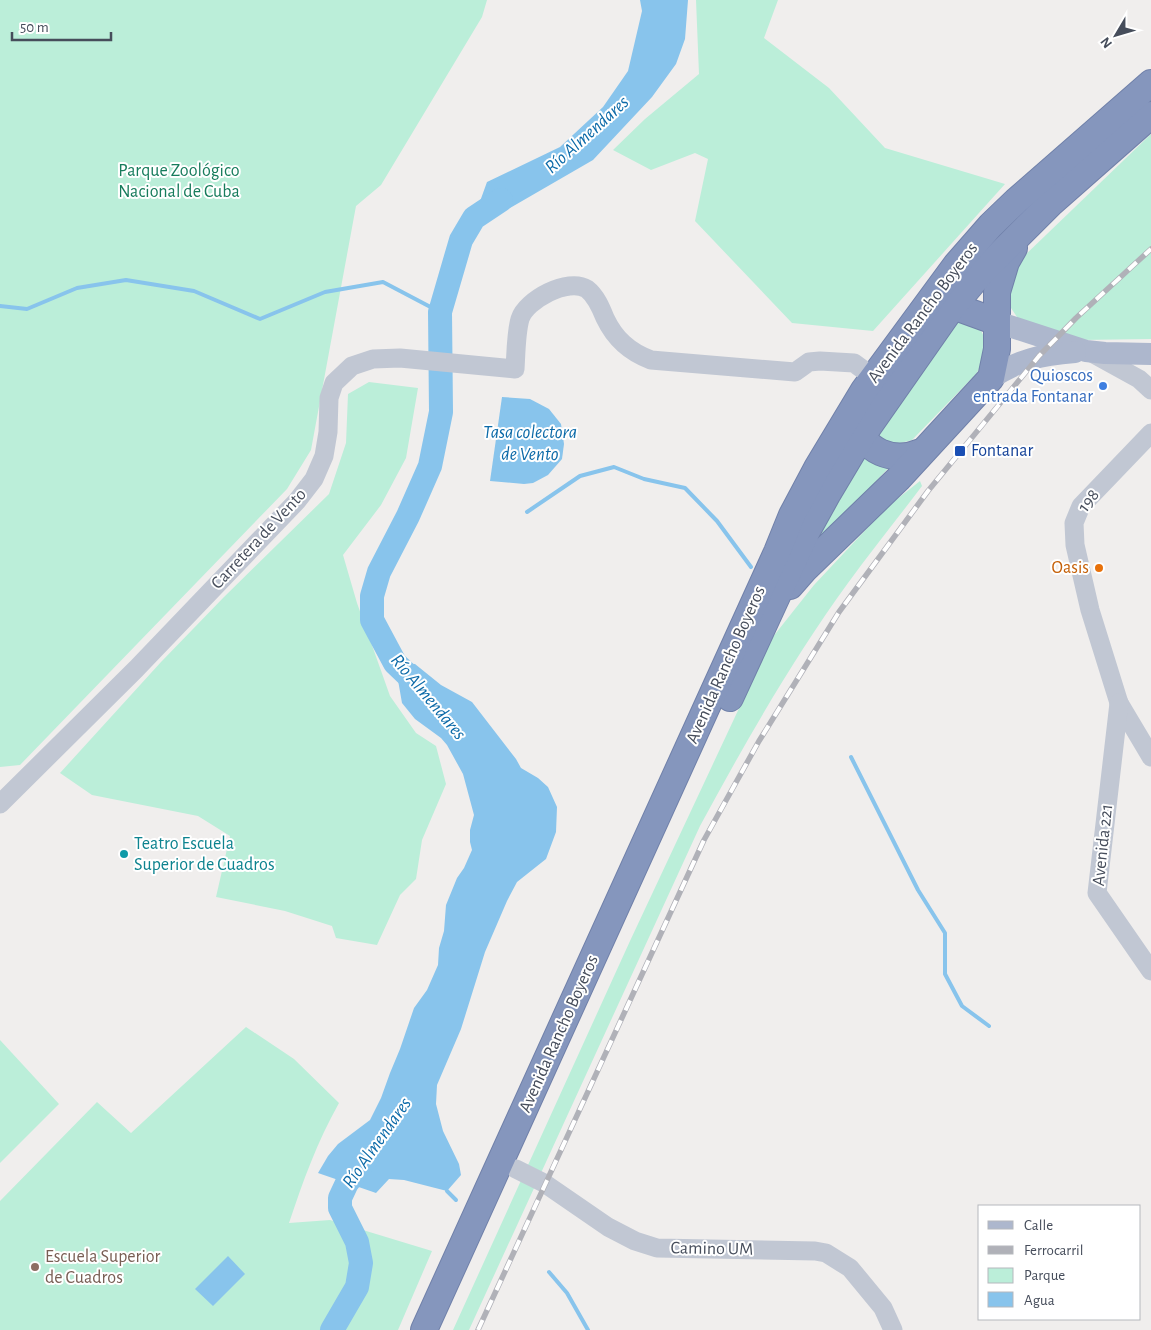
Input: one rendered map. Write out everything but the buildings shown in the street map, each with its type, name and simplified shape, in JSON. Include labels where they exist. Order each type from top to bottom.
[{"type":"highway","name":"Avenida Rancho Boyeros","points":[[424,1330],[792,515],[817,468],[868,384],[956,265],[991,225],[1151,83]]},
{"type":"highway","name":"Avenida Rancho Boyeros","points":[[440,1330],[516,1169],[807,531],[828,493],[862,436],[953,306],[980,274],[1050,204],[1151,115]]},
{"type":"highway","points":[[762,629],[780,600],[804,570],[874,503],[991,378],[997,349],[996,301],[1002,273],[1015,246],[1030,224]]},
{"type":"highway","points":[[921,312],[935,307],[953,306],[997,322]]},
{"type":"highway","points":[[868,384],[858,410],[859,429],[862,436],[873,447],[886,455],[903,457],[922,452]]},
{"type":"main road","points":[[997,322],[1086,351]]},
{"type":"main road","points":[[991,378],[1016,363],[1027,359],[1060,353],[1086,351],[1151,354]]},
{"type":"street","name":"Carretera de Vento","points":[[1,801],[136,668],[297,502],[314,479],[324,456],[328,432],[329,398],[334,383],[352,366],[373,359],[400,358],[515,368],[520,318],[545,293],[561,287],[574,285],[586,289],[595,298],[616,337],[628,349],[639,356],[651,360],[796,372],[809,362],[854,363],[868,384]]},
{"type":"street","points":[[1086,351],[1126,372],[1151,390]]},
{"type":"street","name":"198","points":[[1119,703],[1090,610],[1075,544],[1074,523],[1081,506],[1151,433]]},
{"type":"street","points":[[1119,703],[1151,757]]},
{"type":"street","name":"Avenida 221","points":[[1119,703],[1097,894],[1151,971]]},
{"type":"street","name":"Camino UM","points":[[516,1169],[544,1183],[608,1227],[635,1241],[657,1248],[814,1251],[826,1254],[850,1268],[883,1308],[893,1330]]},
{"type":"green space","name":"Parque Zoológico Nacional de Cuba","points":[[0,0],[487,0],[482,17],[381,185],[356,206],[311,450],[287,489],[20,765],[0,767]]},
{"type":"green space","points":[[696,0],[778,0],[764,38],[829,88],[885,148],[1005,184],[873,331],[792,323],[695,221],[708,159],[695,153],[651,170],[613,150],[645,119],[699,74]]},
{"type":"green space","points":[[1151,134],[1151,339],[1079,340],[1019,320],[1011,308],[1010,292],[1021,259]]},
{"type":"green space","points":[[956,314],[974,323],[983,335],[986,348],[980,368],[912,440],[893,445],[875,436]]},
{"type":"green space","points":[[369,382],[418,388],[406,458],[381,505],[343,555],[357,603],[390,696],[416,733],[436,746],[446,784],[422,840],[416,879],[400,895],[377,945],[336,938],[332,926],[285,911],[216,897],[230,836],[198,816],[92,795],[60,773],[161,662],[329,494],[346,443],[348,394]]},
{"type":"green space","points":[[858,451],[893,463],[827,534],[819,537],[815,534]]},
{"type":"green space","points":[[920,481],[922,486],[827,612],[770,702],[717,795],[700,826],[469,1330],[453,1330],[630,941],[772,638],[814,585],[887,507]]},
{"type":"green space","points":[[246,1027],[294,1059],[339,1103],[311,1162],[289,1223],[330,1220],[432,1251],[398,1330],[0,1330],[0,1201],[97,1102],[131,1133]]},
{"type":"green space","points":[[0,1040],[59,1104],[0,1163]]},
{"type":"water","points":[[640,0],[688,0],[685,39],[676,64],[652,97],[593,160],[510,208],[474,218],[487,182],[560,147],[603,107],[628,71],[642,11]]},
{"type":"water","name":"Tasa colectora de Vento","points":[[502,397],[530,399],[549,409],[561,424],[564,444],[562,459],[548,475],[533,483],[490,481]]},
{"type":"water","points":[[395,663],[415,664],[441,685],[472,702],[521,768],[538,778],[548,787],[557,807],[556,832],[546,859],[517,882],[507,901],[485,952],[461,1029],[437,1085],[436,1104],[443,1131],[459,1164],[461,1175],[447,1191],[404,1180],[389,1179],[376,1193],[318,1173],[338,1144],[370,1120],[381,1098],[414,1008],[427,990],[438,965],[446,905],[457,878],[472,850],[470,830],[474,815],[463,774],[441,738],[415,719],[402,703]]},
{"type":"water","points":[[228,1256],[245,1274],[213,1306],[195,1289]]},
{"type":"waterway","name":"Río Almendares","points":[[418,685],[395,663],[372,620],[372,596],[379,572],[408,516],[430,466],[441,412],[440,312],[461,240],[474,218],[501,200]]},
{"type":"waterway","points":[[0,306],[27,309],[77,288],[126,280],[194,291],[260,319],[325,292],[383,282],[440,312]]},
{"type":"waterway","points":[[527,512],[580,476],[614,467],[644,479],[685,488],[717,521],[751,567]]},
{"type":"waterway","points":[[851,757],[918,890],[945,933],[945,974],[962,1006],[989,1026]]},
{"type":"waterway","name":"Río Almendares","points":[[332,1330],[357,1287],[361,1263],[357,1242],[340,1208],[340,1198],[347,1183],[367,1158]]},
{"type":"waterway","points":[[447,1191],[456,1200]]},
{"type":"waterway","points":[[549,1272],[567,1293],[588,1330]]},
{"type":"railway","points":[[478,1330],[704,840],[759,741],[839,612],[928,491],[1039,356],[1076,318],[1151,249]]},
{"type":"place","name":"Quioscos entrada Fontanar","points":[[1103,386]]},
{"type":"place","name":"Fontanar","points":[[960,451]]},
{"type":"place","name":"Oasis","points":[[1099,568]]},
{"type":"place","name":"Teatro Escuela Superior de Cuadros","points":[[124,854]]},
{"type":"place","name":"Escuela Superior de Cuadros","points":[[35,1267]]}]
